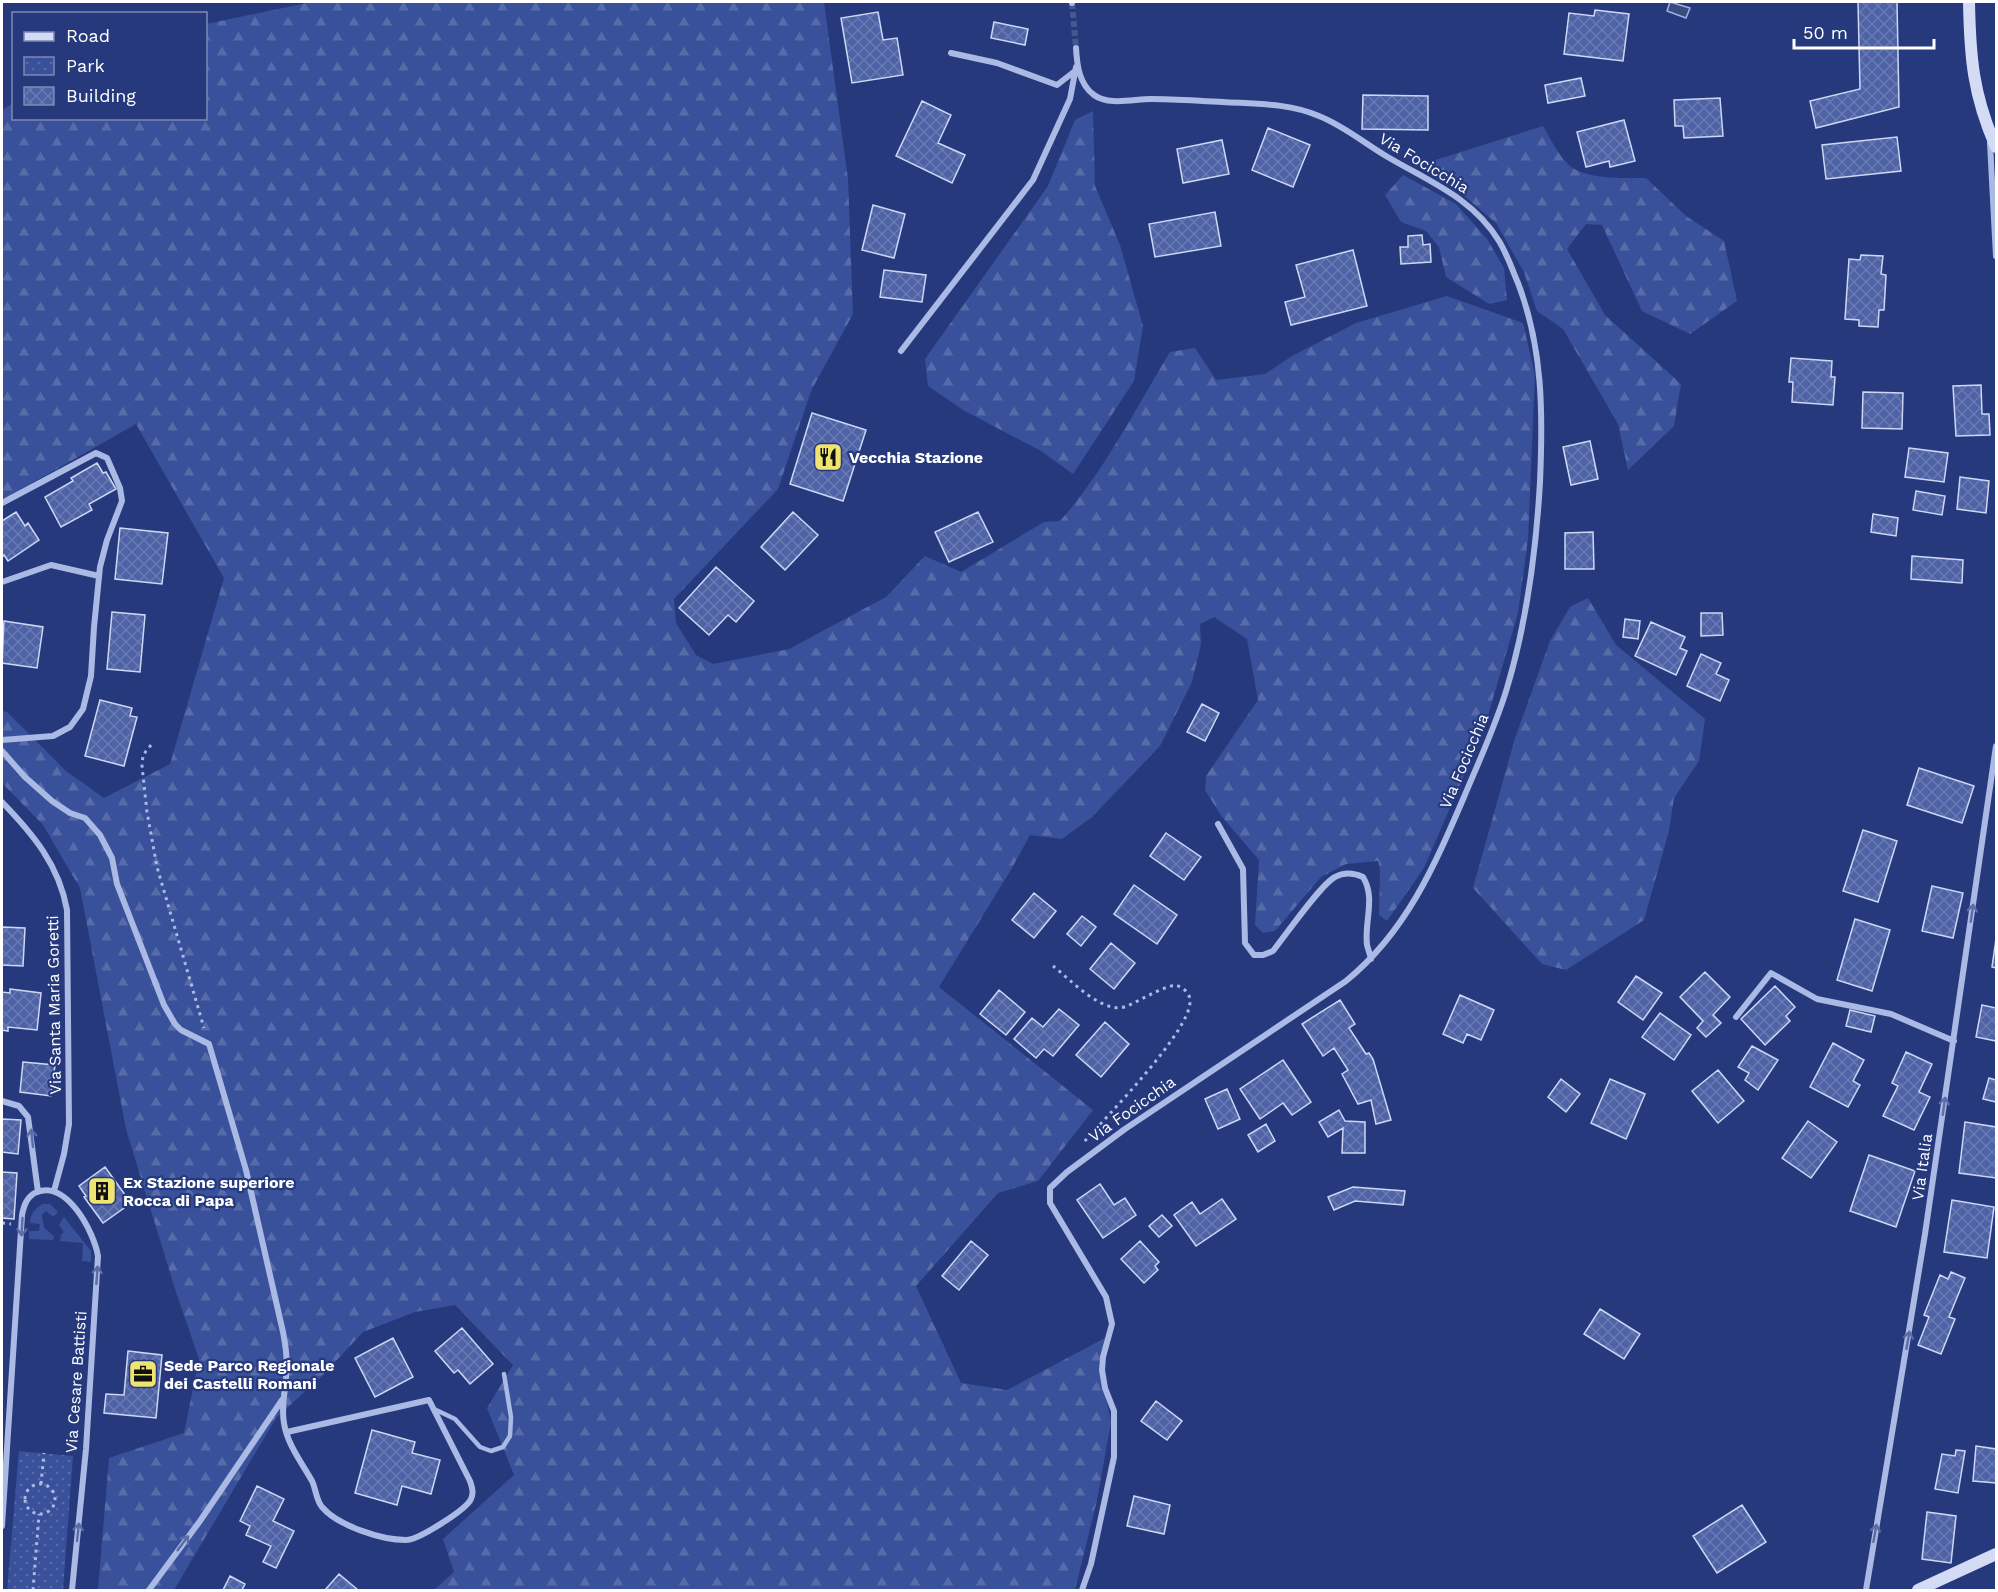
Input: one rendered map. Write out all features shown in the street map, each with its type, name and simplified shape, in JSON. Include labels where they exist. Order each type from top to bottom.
[{"type":"main road","points":[[1969,2],[1974,80],[1979,104],[1996,147]]},
{"type":"main road","points":[[1918,1590],[1996,1554]]},
{"type":"street","name":"Via Focicchia","points":[[1076,48],[1085,86],[1100,99],[1277,105],[1306,111],[1346,130],[1384,155],[1444,188],[1481,217],[1505,251],[1525,304],[1534,334],[1539,365],[1542,418],[1536,548],[1519,646],[1501,708],[1445,842],[1409,910],[1395,931],[1371,959],[1331,992],[1125,1129],[1067,1172],[1050,1188],[1050,1203],[1106,1297],[1112,1324],[1102,1363],[1103,1382],[1114,1412],[1114,1457],[1091,1564],[1082,1590]]},
{"type":"street","points":[[951,53],[997,63],[1057,85],[1075,70]]},
{"type":"street","points":[[901,351],[1033,180],[1070,99],[1077,60]]},
{"type":"street","points":[[1990,132],[1996,256]]},
{"type":"street","points":[[2,503],[88,455],[96,453],[104,455],[110,462],[120,488],[122,501],[104,549],[99,576],[91,676],[83,709],[70,727],[53,736],[2,740]]},
{"type":"street","points":[[2,582],[51,565],[99,576]]},
{"type":"street","name":"Via Italia","points":[[1866,1590],[1925,1234],[1996,746]]},
{"type":"street","points":[[2,751],[52,801],[70,813],[85,818],[100,834],[112,858],[117,884],[175,1024],[181,1030],[209,1044],[246,1170],[283,1332],[287,1353],[287,1377],[282,1400],[284,1425],[296,1454],[314,1484],[320,1505],[329,1513],[371,1534],[408,1540],[422,1535],[461,1509],[473,1494],[470,1481],[429,1400],[287,1432]]},
{"type":"street","name":"Via Santa Maria Goretti","points":[[2,802],[35,839],[52,863],[67,910],[69,1124],[66,1148],[54,1191]]},
{"type":"street","points":[[1218,824],[1243,869],[1245,943],[1254,955],[1263,955],[1273,951],[1316,896],[1334,877],[1348,873],[1362,877],[1370,894],[1367,944],[1371,959]]},
{"type":"street","points":[[1736,1017],[1771,973],[1817,999],[1891,1014],[1954,1041]]},
{"type":"street","points":[[2,1101],[19,1106],[28,1117],[38,1192]]},
{"type":"street","points":[[2,1526],[22,1215],[27,1199],[38,1192],[54,1191]]},
{"type":"street","name":"Via Cesare Battisti","points":[[54,1191],[66,1198],[75,1208],[92,1236],[98,1256],[85,1457],[72,1590]]},
{"type":"street","points":[[149,1590],[200,1521],[282,1400]]},
{"type":"lane","points":[[434,1409],[455,1419],[480,1447],[491,1451],[502,1447],[510,1436],[511,1417],[504,1374]]},
{"type":"path","points":[[151,745],[143,755],[142,766],[151,839],[172,924],[209,1044]]},
{"type":"path","points":[[1053,966],[1099,1002],[1112,1008],[1126,1006],[1174,986],[1182,987],[1190,1001],[1186,1016],[1165,1048],[1082,1144]]},
{"type":"path","points":[[41,1484],[44,1453]]},
{"type":"path","points":[[41,1484],[53,1491],[55,1500],[52,1509],[39,1514],[30,1510],[26,1495],[32,1487],[41,1484]]},
{"type":"path","points":[[33,1590],[39,1514]]},
{"type":"green space","points":[[312,2],[824,2],[848,179],[853,314],[811,391],[778,489],[674,599],[676,623],[696,655],[713,664],[789,649],[886,597],[925,556],[961,572],[1044,522],[1060,521],[1105,461],[1170,352],[1195,348],[1216,380],[1265,374],[1292,356],[1356,323],[1447,296],[1523,323],[1535,375],[1528,539],[1518,613],[1484,729],[1424,868],[1387,921],[1379,915],[1380,870],[1378,861],[1346,864],[1321,877],[1275,931],[1263,933],[1255,925],[1259,860],[1222,817],[1205,790],[1206,776],[1258,700],[1247,639],[1214,617],[1200,624],[1201,644],[1192,682],[1160,746],[1092,817],[1062,839],[1030,835],[939,987],[1093,1110],[1038,1181],[998,1193],[916,1286],[961,1383],[1007,1390],[1105,1338],[1099,1364],[1111,1422],[1097,1500],[1075,1590],[434,1590],[454,1572],[443,1539],[514,1475],[487,1408],[513,1365],[455,1305],[415,1312],[363,1332],[322,1376],[276,1418],[174,1590],[98,1590],[109,1458],[184,1433],[199,1359],[126,1129],[80,888],[43,825],[2,783],[2,711],[7,712],[66,771],[104,798],[170,764],[224,578],[136,424],[2,500],[2,110],[12,104],[12,120],[207,120],[207,24]]},
{"type":"green space","points":[[1093,111],[1095,186],[1120,245],[1143,326],[1134,381],[1073,474],[1041,451],[963,410],[928,386],[925,359],[1048,186],[1075,120]]},
{"type":"green space","points":[[1543,126],[1561,157],[1576,170],[1595,176],[1646,178],[1686,216],[1724,241],[1737,301],[1690,334],[1642,311],[1602,225],[1586,224],[1567,249],[1605,315],[1681,384],[1674,426],[1628,470],[1618,424],[1563,329],[1537,311],[1524,272],[1496,223],[1426,163]]},
{"type":"green space","points":[[1403,175],[1456,204],[1487,239],[1504,268],[1507,300],[1489,304],[1446,277],[1439,247],[1426,231],[1401,222],[1385,195]]},
{"type":"green space","points":[[1588,598],[1616,645],[1705,719],[1699,761],[1674,798],[1669,831],[1644,920],[1566,970],[1542,964],[1473,888],[1515,738],[1550,641],[1570,607]]},
{"type":"green space","points":[[43,1204],[50,1204],[58,1212],[53,1217],[46,1211],[42,1215],[44,1228],[54,1236],[53,1240],[29,1239],[29,1231],[39,1231],[40,1224],[30,1223],[32,1214]]},
{"type":"green space","points":[[64,1217],[91,1251],[91,1262],[82,1261],[83,1243],[60,1241],[64,1232],[59,1225]]},
{"type":"green space","points":[[19,1451],[73,1456],[63,1590],[7,1590]]},
{"type":"shaded area","points":[[1670,2],[1690,8],[1686,18],[1667,11]]},
{"type":"building","points":[[1858,2],[1897,2],[1899,107],[1816,128],[1810,101],[1860,89]]},
{"type":"building","points":[[1595,10],[1629,14],[1623,61],[1564,54],[1569,13],[1594,16]]},
{"type":"building","points":[[878,12],[883,40],[897,38],[903,75],[852,83],[841,18]]},
{"type":"building","points":[[994,22],[1028,29],[1025,45],[991,38]]},
{"type":"building","points":[[1581,78],[1585,96],[1548,103],[1545,85]]},
{"type":"building","points":[[1363,95],[1428,96],[1428,130],[1362,129]]},
{"type":"building","points":[[1720,98],[1723,136],[1684,138],[1683,126],[1675,126],[1674,100]]},
{"type":"building","points":[[922,101],[951,115],[938,143],[965,155],[952,183],[896,156]]},
{"type":"building","points":[[1624,120],[1635,161],[1610,167],[1609,161],[1586,167],[1577,132]]},
{"type":"building","points":[[1268,128],[1310,145],[1293,187],[1252,170]]},
{"type":"building","points":[[1897,137],[1901,171],[1826,179],[1822,145]]},
{"type":"building","points":[[1222,140],[1229,174],[1183,183],[1177,149]]},
{"type":"building","points":[[873,205],[905,214],[894,258],[862,250]]},
{"type":"building","points":[[1215,212],[1221,246],[1155,257],[1149,224]]},
{"type":"building","points":[[1422,235],[1423,245],[1430,244],[1431,262],[1401,264],[1400,247],[1408,247],[1408,236]]},
{"type":"building","points":[[1353,250],[1367,306],[1291,325],[1285,302],[1305,297],[1296,265]]},
{"type":"building","points":[[1861,255],[1883,256],[1881,274],[1886,275],[1884,310],[1879,310],[1878,327],[1859,326],[1859,320],[1845,319],[1849,259],[1860,260]]},
{"type":"building","points":[[884,270],[926,275],[922,302],[880,297]]},
{"type":"building","points":[[1791,358],[1832,361],[1831,377],[1835,377],[1833,405],[1792,402],[1793,382],[1789,382]]},
{"type":"building","points":[[1981,385],[1982,414],[1989,414],[1990,435],[1956,436],[1953,386]]},
{"type":"building","points":[[1863,392],[1903,393],[1902,429],[1862,428]]},
{"type":"building","name":"Vecchia Stazione","points":[[812,413],[866,430],[843,501],[790,484]]},
{"type":"building","points":[[1590,441],[1598,479],[1571,485],[1563,447]]},
{"type":"building","points":[[1909,448],[1948,453],[1944,482],[1905,477]]},
{"type":"building","points":[[97,463],[103,473],[106,472],[116,489],[89,504],[92,510],[61,527],[45,497],[73,481],[71,478]]},
{"type":"building","points":[[1960,477],[1989,481],[1986,513],[1957,509]]},
{"type":"building","points":[[1916,491],[1945,496],[1942,515],[1913,510]]},
{"type":"building","points":[[16,512],[25,526],[28,523],[39,540],[8,561],[4,555],[2,557],[2,521]]},
{"type":"building","points":[[793,512],[818,535],[785,570],[761,547]]},
{"type":"building","points":[[978,512],[993,542],[949,562],[935,532]]},
{"type":"building","points":[[1873,514],[1898,518],[1896,536],[1871,532]]},
{"type":"building","points":[[120,528],[168,533],[162,584],[115,579]]},
{"type":"building","points":[[1593,532],[1594,569],[1565,569],[1565,533]]},
{"type":"building","points":[[1912,556],[1963,560],[1962,583],[1911,579]]},
{"type":"building","points":[[716,567],[754,601],[736,622],[728,615],[709,635],[679,608]]},
{"type":"building","points":[[112,612],[145,615],[140,672],[107,669]]},
{"type":"building","points":[[1701,613],[1722,613],[1723,635],[1701,636]]},
{"type":"building","points":[[1625,619],[1640,621],[1638,639],[1623,637]]},
{"type":"building","points":[[4,621],[43,627],[37,668],[2,663]]},
{"type":"building","points":[[1651,622],[1685,637],[1680,648],[1687,651],[1676,675],[1635,656]]},
{"type":"building","points":[[1701,654],[1721,663],[1716,674],[1729,680],[1720,701],[1687,686]]},
{"type":"building","points":[[100,700],[132,708],[130,716],[137,717],[124,766],[85,756]]},
{"type":"building","points":[[1202,704],[1219,713],[1205,741],[1187,732]]},
{"type":"building","points":[[1919,768],[1974,786],[1962,823],[1907,805]]},
{"type":"building","points":[[1863,830],[1897,841],[1878,902],[1843,891]]},
{"type":"building","points":[[1166,833],[1201,857],[1184,880],[1150,856]]},
{"type":"building","points":[[1134,885],[1177,915],[1157,944],[1114,914]]},
{"type":"building","points":[[1932,886],[1963,893],[1953,938],[1922,931]]},
{"type":"building","points":[[1034,893],[1056,911],[1034,938],[1012,920]]},
{"type":"building","points":[[1082,916],[1096,927],[1081,946],[1067,934]]},
{"type":"building","points":[[1855,919],[1890,930],[1872,991],[1837,980]]},
{"type":"building","points":[[2,927],[25,928],[23,966],[2,965]]},
{"type":"building","points":[[1996,939],[1996,968],[1992,967]]},
{"type":"building","points":[[1111,943],[1135,963],[1114,989],[1090,969]]},
{"type":"building","points":[[1705,972],[1730,997],[1713,1015],[1721,1023],[1706,1037],[1697,1028],[1703,1021],[1680,997]]},
{"type":"building","points":[[1636,976],[1662,993],[1643,1020],[1618,1002]]},
{"type":"building","points":[[1775,986],[1795,1007],[1786,1016],[1790,1021],[1765,1045],[1741,1019]]},
{"type":"building","points":[[10,989],[41,993],[37,1030],[8,1027],[8,1031],[2,1030],[2,992],[10,993]]},
{"type":"building","points":[[999,990],[1025,1012],[1006,1035],[980,1014]]},
{"type":"building","points":[[1460,995],[1494,1010],[1481,1040],[1467,1034],[1463,1043],[1443,1034]]},
{"type":"building","points":[[1340,1000],[1355,1024],[1349,1028],[1366,1054],[1369,1053],[1373,1059],[1391,1120],[1376,1124],[1371,1100],[1358,1104],[1342,1074],[1348,1070],[1334,1048],[1323,1056],[1302,1024]]},
{"type":"building","points":[[1982,1005],[1996,1008],[1996,1041],[1976,1037]]},
{"type":"building","points":[[1059,1009],[1079,1025],[1053,1056],[1044,1049],[1036,1058],[1014,1039],[1032,1018],[1043,1027]]},
{"type":"building","points":[[1850,1010],[1875,1016],[1871,1032],[1846,1026]]},
{"type":"building","points":[[1660,1013],[1691,1035],[1674,1060],[1642,1037]]},
{"type":"building","points":[[1105,1022],[1129,1044],[1101,1077],[1076,1055]]},
{"type":"building","points":[[1833,1043],[1864,1060],[1853,1081],[1860,1085],[1848,1107],[1810,1087]]},
{"type":"building","points":[[1752,1046],[1778,1060],[1758,1090],[1745,1080],[1749,1073],[1738,1067]]},
{"type":"building","points":[[1906,1052],[1932,1064],[1919,1092],[1930,1097],[1914,1130],[1883,1116],[1898,1086],[1892,1083]]},
{"type":"building","points":[[1283,1060],[1311,1102],[1292,1115],[1283,1103],[1260,1119],[1240,1089]]},
{"type":"building","points":[[23,1062],[55,1065],[51,1096],[20,1092]]},
{"type":"building","points":[[1718,1070],[1744,1101],[1718,1123],[1692,1091]]},
{"type":"building","points":[[1989,1078],[1996,1080],[1996,1102],[1983,1099]]},
{"type":"building","points":[[1561,1079],[1580,1094],[1566,1112],[1548,1097]]},
{"type":"building","points":[[1610,1079],[1645,1094],[1626,1139],[1591,1123]]},
{"type":"building","points":[[1227,1089],[1240,1119],[1218,1129],[1205,1099]]},
{"type":"building","points":[[1339,1110],[1345,1121],[1365,1122],[1365,1153],[1342,1153],[1343,1128],[1328,1137],[1319,1122]]},
{"type":"building","points":[[2,1119],[21,1120],[18,1154],[2,1152]]},
{"type":"building","points":[[1808,1121],[1837,1142],[1811,1178],[1782,1158]]},
{"type":"building","points":[[1965,1122],[1996,1127],[1996,1178],[1959,1173]]},
{"type":"building","points":[[1266,1124],[1275,1141],[1258,1152],[1248,1135]]},
{"type":"building","points":[[1869,1155],[1915,1171],[1896,1227],[1850,1211]]},
{"type":"building","name":"Ex Stazione superiore Rocca di Papa","points":[[105,1167],[131,1203],[103,1223],[79,1186]]},
{"type":"building","points":[[2,1172],[17,1173],[14,1219],[2,1218]]},
{"type":"building","points":[[1100,1184],[1114,1205],[1125,1198],[1136,1215],[1103,1238],[1077,1200]]},
{"type":"building","points":[[1353,1187],[1405,1191],[1403,1205],[1355,1201],[1334,1210],[1328,1197]]},
{"type":"building","points":[[1222,1199],[1236,1219],[1196,1246],[1174,1215],[1192,1202],[1200,1214]]},
{"type":"building","points":[[1952,1200],[1994,1207],[1987,1258],[1944,1252]]},
{"type":"building","points":[[1162,1215],[1172,1226],[1159,1237],[1149,1226]]},
{"type":"building","points":[[971,1241],[988,1255],[959,1290],[942,1276]]},
{"type":"building","points":[[1140,1241],[1159,1262],[1155,1266],[1158,1270],[1144,1283],[1121,1259]]},
{"type":"building","points":[[1951,1272],[1965,1278],[1949,1317],[1955,1319],[1941,1354],[1918,1345],[1929,1317],[1924,1315],[1940,1275],[1948,1279]]},
{"type":"building","points":[[1600,1309],[1640,1334],[1624,1359],[1584,1334]]},
{"type":"building","points":[[462,1328],[493,1364],[470,1384],[458,1370],[454,1373],[435,1351]]},
{"type":"building","points":[[393,1338],[413,1377],[375,1397],[355,1358]]},
{"type":"building","name":"Sede Parco Regionale dei Castelli Romani","points":[[128,1351],[162,1355],[156,1418],[104,1413],[106,1394],[124,1395]]},
{"type":"building","points":[[1156,1401],[1182,1421],[1167,1440],[1141,1421]]},
{"type":"building","points":[[372,1430],[415,1442],[412,1453],[440,1460],[431,1494],[402,1486],[397,1505],[355,1493]]},
{"type":"building","points":[[1976,1446],[1996,1449],[1996,1483],[1973,1481]]},
{"type":"building","points":[[1956,1450],[1965,1451],[1958,1493],[1935,1489],[1942,1454],[1955,1456]]},
{"type":"building","points":[[257,1486],[284,1499],[273,1521],[294,1531],[276,1568],[263,1562],[271,1546],[246,1535],[250,1526],[240,1521]]},
{"type":"building","points":[[1134,1496],[1170,1505],[1164,1534],[1127,1526]]},
{"type":"building","points":[[1742,1505],[1766,1542],[1717,1573],[1693,1536]]},
{"type":"building","points":[[1927,1512],[1956,1516],[1951,1563],[1922,1559]]},
{"type":"building","points":[[339,1574],[358,1590],[325,1590]]},
{"type":"building","points":[[230,1576],[245,1584],[242,1590],[223,1590]]},
{"type":"tunnel","points":[[1072,3],[1076,48]]},
{"type":"place","name":"Vecchia Stazione","points":[[828,457]]},
{"type":"place","name":"Ex Stazione superiore Rocca di Papa","points":[[102,1191]]},
{"type":"place","name":"Sede Parco Regionale dei Castelli Romani","points":[[143,1374]]}]
